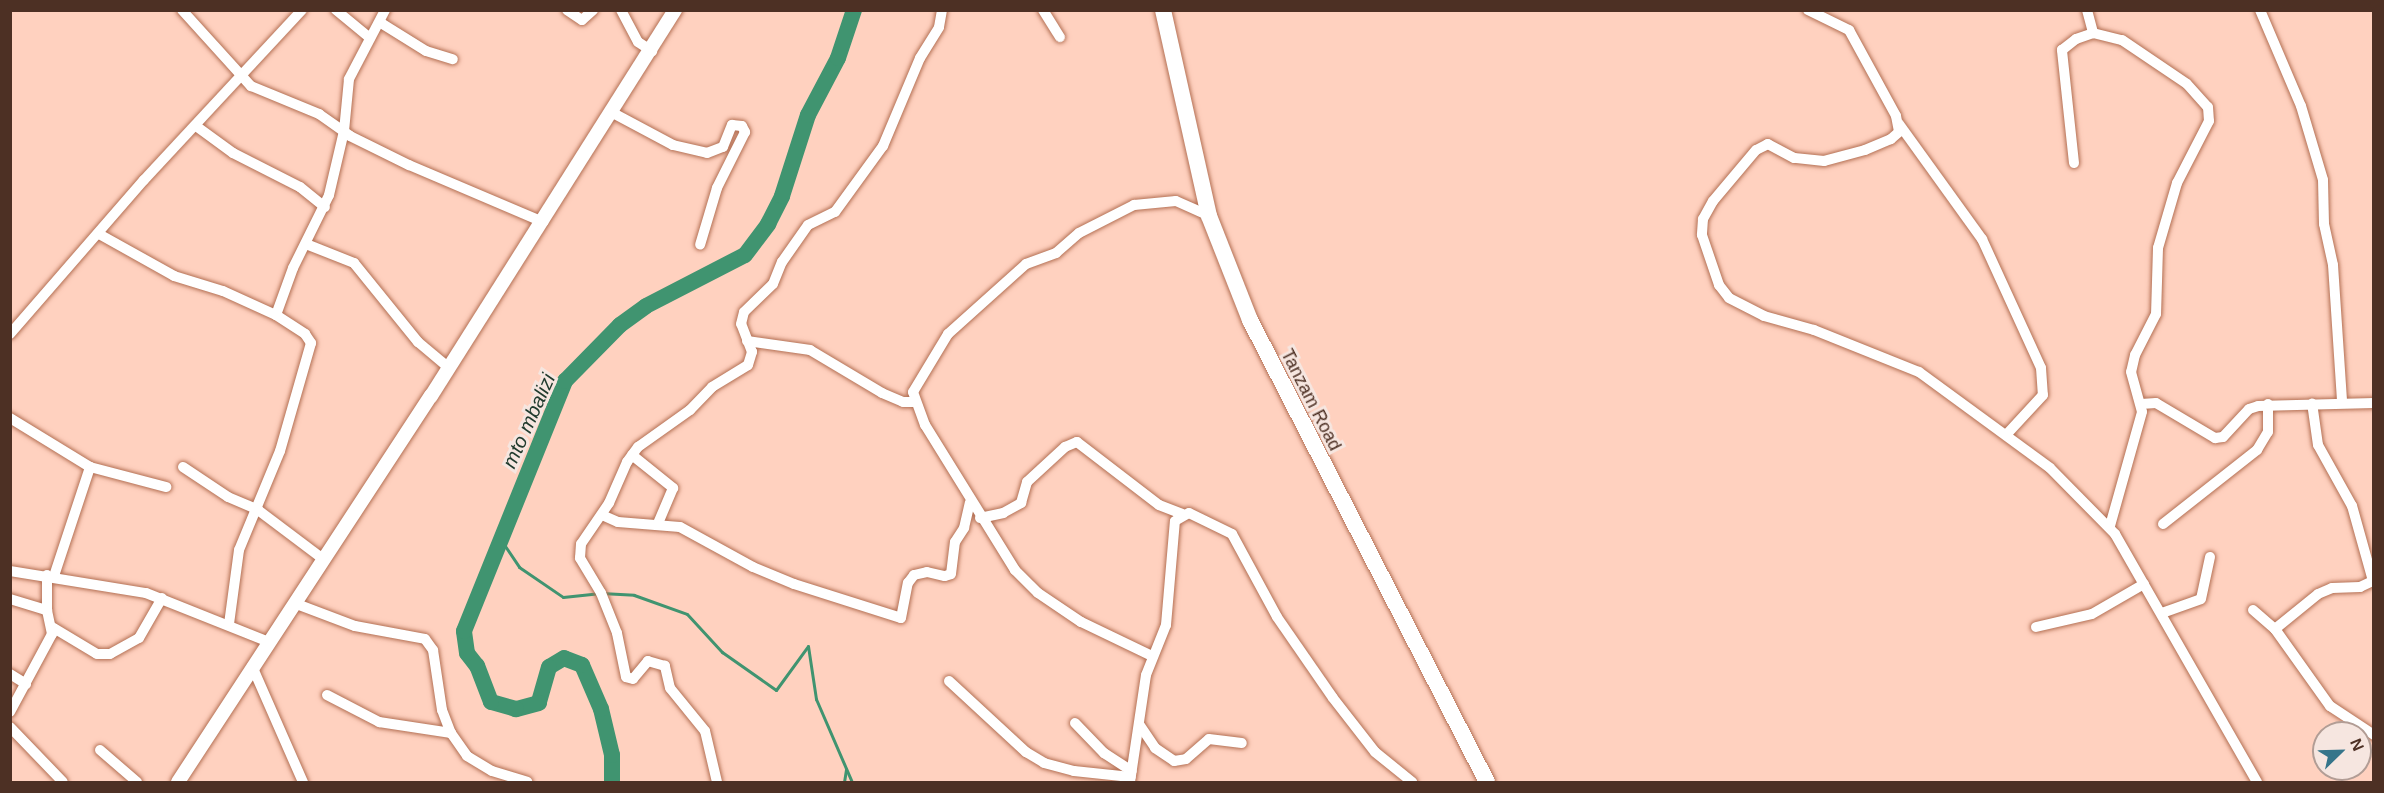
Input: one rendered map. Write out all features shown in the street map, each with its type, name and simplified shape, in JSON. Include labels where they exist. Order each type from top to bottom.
[{"type":"highway","name":"Tanzam Road","points":[[1163,10],[1209,216],[1271,366],[1487,783]]},
{"type":"main road","points":[[178,783],[543,222],[652,51],[675,10]]},
{"type":"street","points":[[182,10],[251,86],[312,110],[344,131],[409,165],[543,222]]},
{"type":"street","points":[[10,333],[302,10]]},
{"type":"street","points":[[336,10],[370,38]]},
{"type":"street","points":[[276,315],[286,284],[325,207],[344,131],[349,79],[370,38],[381,23],[385,10]]},
{"type":"street","points":[[567,10],[582,20],[593,10]]},
{"type":"street","points":[[621,10],[638,42],[652,51]]},
{"type":"street","points":[[717,783],[705,731],[670,688],[665,666],[648,661],[633,679],[626,677],[617,633],[602,595],[580,558],[581,544],[602,515],[632,455],[657,430],[690,410],[707,391],[748,365],[752,352],[741,324],[748,306],[773,284],[782,262],[808,225],[835,212],[883,146],[920,58],[939,27],[942,10]]},
{"type":"street","points":[[1043,10],[1060,37]]},
{"type":"street","points":[[1808,10],[1849,30],[1899,123],[1982,239],[2041,368],[2043,395],[2007,434]]},
{"type":"street","points":[[2087,10],[2093,33]]},
{"type":"street","points":[[2260,10],[2301,106],[2323,180],[2324,224],[2333,265],[2342,401]]},
{"type":"street","points":[[381,23],[426,51],[453,59]]},
{"type":"street","points":[[2074,163],[2062,50],[2070,41],[2093,33],[2113,36],[2149,56],[2200,96],[2210,114],[2177,183],[2158,248],[2156,314],[2135,355],[2131,372],[2141,404],[2141,419],[2110,526]]},
{"type":"street","points":[[613,113],[673,145],[707,153],[723,147],[732,125],[742,126],[745,132],[717,189],[700,245]]},
{"type":"street","points":[[1899,123],[1897,134],[1885,142],[1824,161],[1794,158],[1768,144],[1760,148],[1707,211],[1702,226],[1719,285],[1738,303],[1919,372],[2038,457],[2110,526],[2162,613],[2257,783]]},
{"type":"street","points":[[196,126],[233,153],[300,187],[325,207]]},
{"type":"street","points":[[1152,656],[1098,632],[1038,593],[1014,570],[998,540],[970,504],[915,402],[913,393],[948,334],[1026,264],[1056,253],[1079,233],[1134,205],[1176,201],[1209,216]]},
{"type":"street","points":[[99,234],[174,276],[231,294],[276,315],[306,334],[312,348],[258,510],[239,550],[229,624]]},
{"type":"street","points":[[306,244],[354,263],[418,342],[449,368]]},
{"type":"street","points":[[747,341],[810,350],[882,393],[903,402],[915,402]]},
{"type":"street","points":[[2141,404],[2156,403],[2215,438],[2223,437],[2249,409],[2268,404],[2342,401],[2373,403]]},
{"type":"street","points":[[2275,629],[2318,594],[2332,588],[2360,587],[2373,581],[2352,506],[2318,445],[2312,403]]},
{"type":"street","points":[[2163,524],[2257,450],[2268,432],[2268,404]]},
{"type":"street","points":[[10,418],[90,466],[166,487]]},
{"type":"street","points":[[980,518],[1003,513],[1020,503],[1027,482],[1073,442],[1088,448],[1159,505],[1182,514],[1197,513],[1232,534],[1277,617],[1333,698],[1375,752],[1412,783]]},
{"type":"street","points":[[632,455],[673,488],[658,523]]},
{"type":"street","points":[[10,712],[48,645],[52,627],[47,610],[50,576],[90,466]]},
{"type":"street","points":[[183,467],[228,496],[258,510],[324,559]]},
{"type":"street","points":[[602,515],[618,522],[658,523],[693,531],[748,564],[795,584],[901,618],[908,583],[915,575],[927,572],[945,576],[951,574],[955,542],[964,528],[970,504]]},
{"type":"street","points":[[1131,777],[1152,656],[1166,625],[1175,521],[1182,514]]},
{"type":"street","points":[[2162,613],[2201,599],[2210,556]]},
{"type":"street","points":[[10,571],[125,587],[162,598],[269,642]]},
{"type":"street","points":[[2036,627],[2092,614],[2144,584]]},
{"type":"street","points":[[10,598],[47,610]]},
{"type":"street","points":[[52,627],[97,654],[110,654],[139,638],[162,598]]},
{"type":"street","points":[[294,603],[355,626],[425,639],[432,646],[439,699],[451,733],[473,761],[527,783]]},
{"type":"street","points":[[2253,610],[2275,629],[2330,706],[2373,735]]},
{"type":"street","points":[[252,666],[303,783]]},
{"type":"street","points":[[10,674],[26,684]]},
{"type":"street","points":[[949,681],[1026,752],[1044,763],[1074,771],[1131,777]]},
{"type":"street","points":[[327,695],[379,722],[451,733]]},
{"type":"street","points":[[1075,723],[1131,777]]},
{"type":"street","points":[[1139,724],[1155,748],[1174,761],[1186,759],[1209,739],[1242,743]]},
{"type":"street","points":[[10,727],[63,783]]},
{"type":"street","points":[[100,750],[137,783]]},
{"type":"waterway","name":"mto mbalizi","points":[[612,782],[612,755],[601,709],[582,665],[564,658],[549,667],[539,703],[516,709],[491,702],[477,666],[467,653],[464,631],[565,381],[620,325],[646,306],[745,255],[768,224],[782,196],[808,115],[838,58],[854,10]]},
{"type":"waterway","points":[[499,537],[519,567],[563,597],[601,593],[634,595],[687,614],[722,652],[776,690],[808,646],[816,699],[852,782]]},
{"type":"waterway","points":[[844,782],[846,769]]}]
